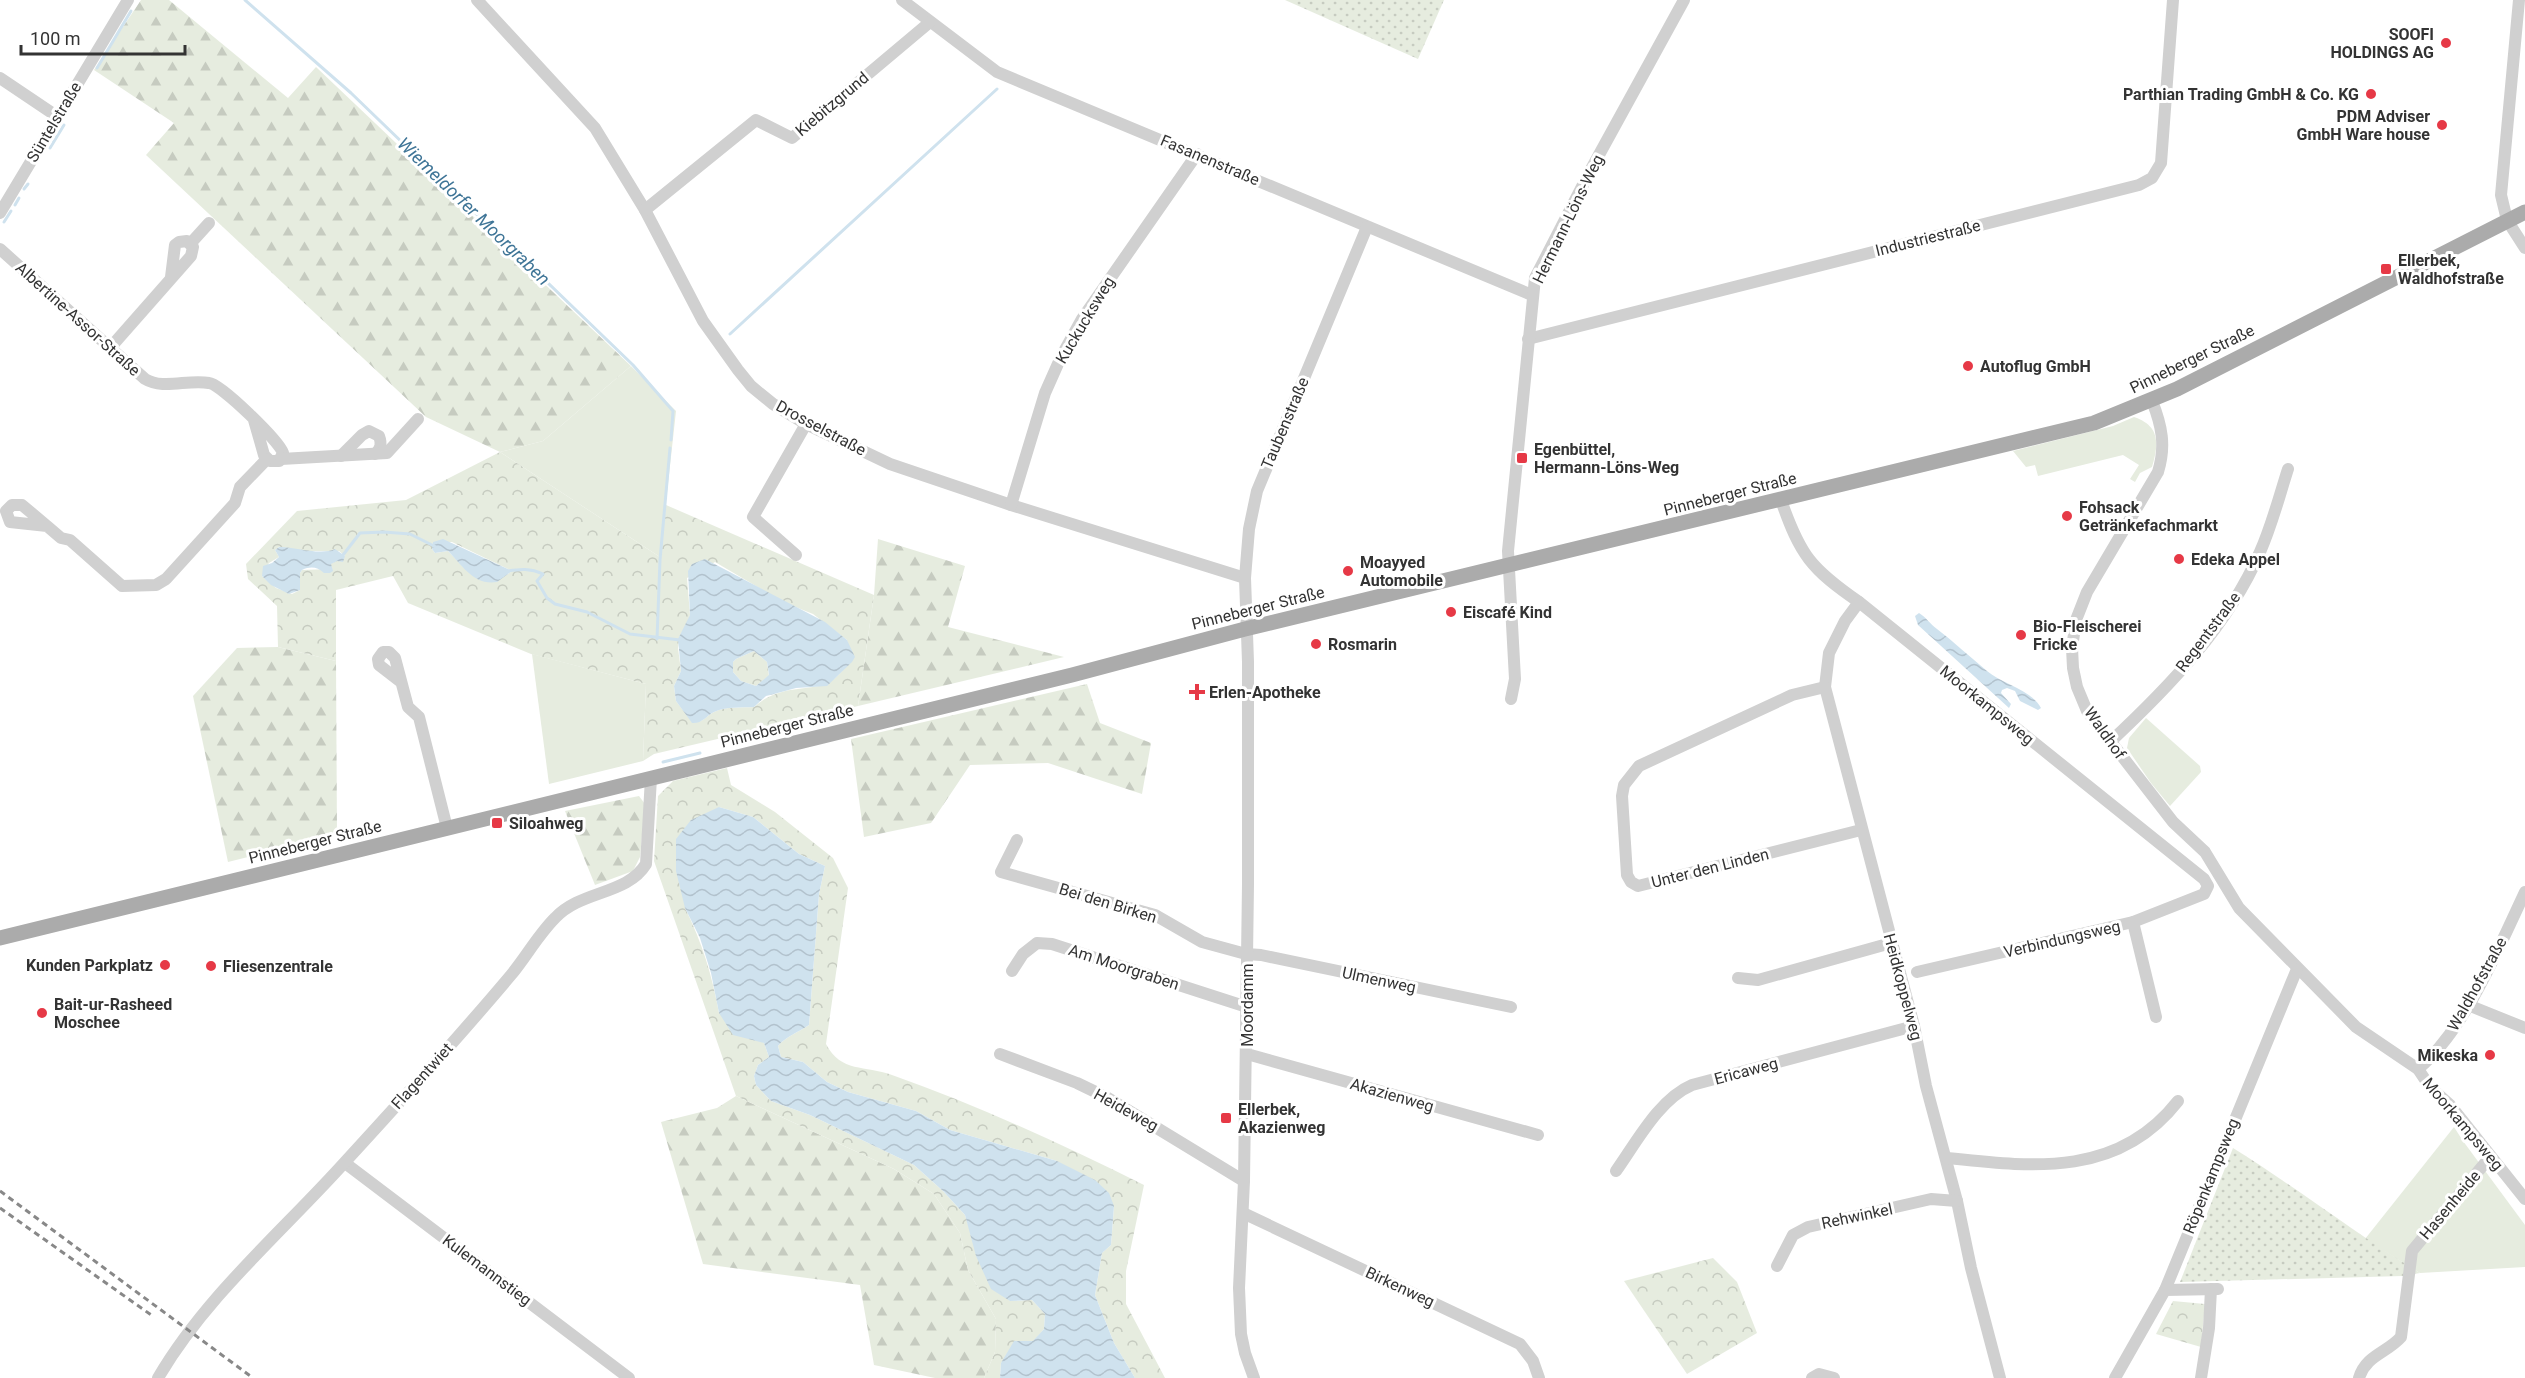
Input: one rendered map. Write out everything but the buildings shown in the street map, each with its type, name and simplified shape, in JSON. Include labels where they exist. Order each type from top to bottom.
[{"type":"main road","name":"Pinneberger Straße","points":[[0,938],[1061,677],[1245,629],[2094,423],[2152,400],[2525,212]]},
{"type":"street","name":"Süntelstraße","points":[[0,213],[128,0]]},
{"type":"street","name":"Drosselstraße","points":[[477,0],[595,128],[645,210],[702,319],[751,386],[774,404],[806,424],[890,464],[1011,505],[1245,578]]},
{"type":"street","name":"Fasanenstraße","points":[[902,0],[997,72],[1532,295]]},
{"type":"street","name":"Hermann-Löns-Weg","points":[[1511,699],[1515,679],[1508,565],[1535,278],[1684,0]]},
{"type":"street","name":"Industriestraße","points":[[1528,339],[2139,185],[2152,178],[2161,164],[2173,0]]},
{"type":"street","points":[[2519,0],[2503,166],[2502,203],[2507,220],[2525,248]]},
{"type":"street","name":"Kiebitzgrund","points":[[645,210],[756,120],[792,138],[930,22]]},
{"type":"street","points":[[0,78],[58,117]]},
{"type":"street","name":"Kuckucksweg","points":[[1011,505],[1045,393],[1061,357],[1082,319],[1197,154]]},
{"type":"street","points":[[110,348],[191,256],[193,251],[190,244],[209,223]]},
{"type":"street","name":"Taubenstraße","points":[[1245,629],[1245,578],[1249,529],[1257,490],[1367,226]]},
{"type":"street","name":"Albertine-Assor-Straße","points":[[0,249],[151,383],[214,384],[280,446],[283,453],[281,459]]},
{"type":"street","name":"Waldhof","points":[[2152,400],[2164,441],[2163,455],[2158,472],[2087,592],[2076,620],[2072,648],[2077,687],[2087,711],[2173,822],[2205,852],[2239,908]]},
{"type":"street","points":[[47,526],[61,538],[77,545],[122,586],[156,585],[166,579],[231,507],[236,501],[240,487],[267,459],[273,462],[281,459],[389,452],[418,419]]},
{"type":"street","name":"Albertine-Assor-Straße","points":[[254,420],[267,459]]},
{"type":"street","points":[[796,555],[753,517],[806,424]]},
{"type":"street","points":[[341,456],[369,431],[376,434],[381,442],[381,448],[375,454]]},
{"type":"street","name":"Regentstraße","points":[[2110,742],[2155,698],[2229,609],[2260,554],[2288,469]]},
{"type":"street","name":"Moorkampsweg","points":[[1781,500],[1791,530],[1808,561],[1832,583],[1859,602],[2204,879],[2208,886],[2204,894]]},
{"type":"street","name":"Heidkoppelweg","points":[[1859,602],[1845,621],[1829,653],[1825,687],[1914,1026],[1926,1086],[1947,1158],[1971,1268],[2000,1378]]},
{"type":"street","name":"Moordamm","points":[[1245,629],[1248,697],[1247,1054],[1239,1288],[1241,1334],[1254,1378]]},
{"type":"street","points":[[400,682],[408,707],[419,717],[447,828]]},
{"type":"street","name":"Unter den Linden","points":[[1825,687],[1792,695],[1639,766],[1624,785],[1622,796],[1627,874],[1631,882],[1638,886],[1861,830]]},
{"type":"street","name":"Flagentwiet","points":[[158,1378],[189,1332],[226,1289],[345,1162],[506,982],[561,912],[578,901],[618,886],[641,873],[646,864],[647,779]]},
{"type":"street","name":"Bei den Birken","points":[[1017,840],[1001,872],[1155,915],[1203,942],[1246,954]]},
{"type":"street","name":"Waldhofstraße","points":[[2418,1069],[2434,1055],[2468,1005],[2525,892]]},
{"type":"street","name":"Verbindungsweg","points":[[1917,972],[2133,922],[2204,894]]},
{"type":"street","name":"Moorkampsweg","points":[[2239,908],[2356,1027],[2418,1069],[2430,1088],[2450,1106],[2525,1199]]},
{"type":"street","points":[[2133,922],[2156,1017]]},
{"type":"street","points":[[1738,978],[1758,980],[1891,943]]},
{"type":"street","name":"Am Moorgraben","points":[[1012,972],[1023,954],[1037,944],[1052,944],[1246,1007]]},
{"type":"street","name":"Ulmenweg","points":[[1246,954],[1262,955],[1511,1007]]},
{"type":"street","name":"Röpenkampsweg","points":[[2115,1378],[2165,1290],[2297,969]]},
{"type":"street","points":[[2468,1005],[2525,1028]]},
{"type":"street","name":"Ericaweg","points":[[1616,1172],[1667,1101],[1678,1091],[1692,1085],[1914,1026]]},
{"type":"street","name":"Heideweg","points":[[1000,1054],[1077,1083],[1106,1097],[1244,1180]]},
{"type":"street","name":"Akazienweg","points":[[1247,1054],[1538,1135]]},
{"type":"street","points":[[1947,1158],[2024,1166],[2084,1162],[2109,1153],[2137,1137],[2163,1118],[2178,1101]]},
{"type":"street","name":"Hasenheide","points":[[2360,1378],[2362,1369],[2378,1352],[2393,1347],[2400,1337],[2412,1251],[2490,1157]]},
{"type":"street","name":"Kulemannstieg","points":[[345,1162],[629,1378]]},
{"type":"street","name":"Rehwinkel","points":[[1777,1266],[1793,1235],[1808,1227],[1931,1199],[1957,1201]]},
{"type":"street","name":"Birkenweg","points":[[1243,1213],[1520,1344],[1533,1361],[1539,1378]]},
{"type":"street","points":[[2165,1290],[2214,1289],[2201,1378]]},
{"type":"street","points":[[1813,1378],[1819,1374],[1834,1378]]},
{"type":"green space","points":[[141,0],[169,0],[288,98],[316,67],[631,366],[543,441],[500,452],[426,417],[146,155],[174,123],[94,70]]},
{"type":"green space","points":[[1285,0],[1444,0],[1418,59]]},
{"type":"green space","points":[[631,366],[676,411],[660,557],[500,452],[543,441]]},
{"type":"green space","points":[[2134,417],[2149,425],[2153,430],[2156,443],[2152,467],[2140,473],[2135,482],[2130,479],[2139,465],[2123,455],[2038,476],[2035,465],[2026,467],[2013,451],[2113,426]]},
{"type":"green space","points":[[500,452],[660,557],[666,505],[874,595],[858,706],[654,754],[643,761],[646,684],[531,654],[408,603],[393,576],[336,590],[336,661],[278,647],[277,606],[248,579],[246,564],[297,511],[406,500]],"holes":[[[433,542],[452,542],[512,571],[493,581],[477,578],[448,551],[435,553],[432,549]],[[279,547],[298,551],[339,551],[345,556],[330,564],[331,569],[302,570],[300,590],[292,594],[276,588],[262,576],[269,563],[279,557],[275,550]],[[715,562],[783,602],[813,614],[847,640],[849,664],[824,685],[785,691],[769,697],[754,707],[724,709],[714,712],[701,721],[692,722],[676,701],[674,686],[681,671],[678,648],[680,635],[690,615],[687,578]]]},
{"type":"green space","points":[[878,539],[965,566],[948,627],[1064,657],[858,706],[874,595]]},
{"type":"green space","points":[[278,647],[336,661],[337,835],[228,862],[193,696],[237,648]]},
{"type":"green space","points":[[754,651],[767,662],[769,676],[756,686],[741,681],[733,672],[733,662],[736,659]]},
{"type":"green space","points":[[532,654],[646,684],[643,761],[549,784]]},
{"type":"green space","points":[[1087,684],[1100,723],[1151,743],[1142,794],[1048,763],[970,765],[931,823],[864,837],[851,739]]},
{"type":"green space","points":[[2146,718],[2200,766],[2201,772],[2170,806],[2127,748],[2129,738]]},
{"type":"green space","points":[[727,768],[731,785],[775,812],[833,858],[848,888],[826,1044],[839,1060],[854,1067],[892,1075],[988,1113],[1051,1140],[1144,1185],[1126,1271],[1126,1304],[1165,1378],[1135,1378],[1114,1343],[1095,1295],[1102,1253],[1111,1245],[1114,1206],[1057,1161],[950,1130],[916,1111],[848,1092],[827,1082],[803,1062],[781,1057],[778,1046],[788,1037],[809,1025],[819,894],[825,866],[799,854],[753,817],[719,807],[685,908],[706,959],[719,1013],[764,1043],[769,1057],[758,1065],[754,1076],[756,1085],[771,1101],[810,1115],[914,1165],[965,1215],[971,1234],[1010,1301],[1032,1300],[1045,1314],[1044,1329],[1033,1342],[1001,1363],[1000,1378],[984,1378],[995,1352],[996,1319],[968,1270],[960,1233],[934,1194],[894,1169],[736,1096],[654,861],[658,796],[673,781]]},
{"type":"green space","points":[[639,796],[645,804],[640,857],[633,871],[595,885],[565,811]]},
{"type":"green space","points":[[736,1096],[894,1169],[934,1194],[960,1233],[968,1270],[996,1319],[995,1352],[984,1378],[935,1378],[874,1365],[860,1285],[703,1264],[661,1122],[717,1108]]},
{"type":"green space","points":[[2454,1127],[2525,1225],[2525,1267],[2420,1273],[2365,1239]]},
{"type":"green space","points":[[2233,1148],[2420,1273],[2403,1276],[2180,1282]]},
{"type":"green space","points":[[1713,1258],[1737,1282],[1757,1333],[1687,1374],[1624,1281]]},
{"type":"green space","points":[[2173,1301],[2205,1304],[2201,1347],[2156,1334]]},
{"type":"water","points":[[443,539],[512,571],[497,582],[475,578],[448,551],[435,553],[432,549],[433,542]]},
{"type":"water","points":[[279,547],[322,552],[335,549],[345,556],[343,562],[337,561],[331,564],[333,571],[330,573],[314,568],[302,570],[300,590],[289,594],[271,585],[262,576],[263,566],[279,557],[275,550]]},
{"type":"water","points":[[705,559],[825,622],[847,640],[855,657],[827,686],[796,688],[766,696],[754,707],[719,710],[701,721],[692,723],[676,701],[674,686],[681,671],[678,639],[690,615],[688,571],[692,564]],"holes":[[[754,651],[767,662],[769,675],[756,686],[741,681],[733,672],[733,662]]]},
{"type":"water","points":[[1919,613],[1987,671],[2024,692],[2041,708],[2038,710],[2020,701],[2015,691],[2007,688],[2001,693],[2011,704],[2009,708],[1918,625],[1915,616]]},
{"type":"water","points":[[719,807],[753,817],[799,854],[825,866],[819,894],[809,1025],[788,1037],[778,1046],[781,1057],[803,1062],[827,1082],[848,1092],[916,1111],[950,1130],[1057,1161],[1095,1180],[1109,1193],[1114,1206],[1111,1245],[1102,1253],[1095,1295],[1114,1343],[1135,1378],[1000,1378],[1001,1363],[1014,1341],[1033,1341],[1044,1329],[1045,1314],[1032,1300],[1010,1301],[991,1289],[976,1256],[965,1215],[914,1165],[810,1115],[771,1101],[756,1085],[754,1076],[758,1065],[769,1057],[764,1043],[733,1035],[719,1013],[711,973],[700,938],[685,908],[676,871],[676,839],[691,820]]},
{"type":"waterway","name":"Wiemeldorfer Moorgraben","points":[[245,0],[351,93],[633,365],[673,411],[671,440]]},
{"type":"waterway","points":[[97,68],[131,11]]},
{"type":"waterway","points":[[730,334],[997,89]]},
{"type":"waterway","points":[[50,148],[64,125]]},
{"type":"waterway","points":[[24,189],[28,184]]},
{"type":"waterway","points":[[15,205],[19,198]]},
{"type":"waterway","points":[[4,222],[11,211]]},
{"type":"waterway","name":"Wiemeldorfer Moorgraben","points":[[657,639],[660,560],[670,448]]},
{"type":"waterway","points":[[343,555],[360,533],[410,534],[436,547]]},
{"type":"waterway","points":[[508,571],[525,570],[543,574],[537,581],[547,598],[555,604],[587,612],[630,634],[680,640]]},
{"type":"waterway","points":[[663,762],[700,753]]},
{"type":"railway","points":[[0,1191],[253,1378]]},
{"type":"railway","points":[[0,1208],[154,1317]]},
{"type":"place","name":"SOOFI HOLDINGS AG","points":[[2446,43]]},
{"type":"place","name":"Parthian Trading GmbH & Co. KG","points":[[2371,94]]},
{"type":"place","name":"PDM Adviser GmbH Ware house","points":[[2442,125]]},
{"type":"place","name":"Ellerbek, Waldhofstraße","points":[[2386,269]]},
{"type":"place","name":"Autoflug GmbH","points":[[1968,366]]},
{"type":"place","name":"Egenbüttel, Hermann-Löns-Weg","points":[[1522,458]]},
{"type":"place","name":"Fohsack Getränkefachmarkt","points":[[2067,516]]},
{"type":"place","name":"Edeka Appel","points":[[2179,559]]},
{"type":"place","name":"Moayyed Automobile","points":[[1348,571]]},
{"type":"place","name":"Eiscafé Kind","points":[[1451,612]]},
{"type":"place","name":"Bio-Fleischerei Fricke","points":[[2021,635]]},
{"type":"place","name":"Rosmarin","points":[[1316,644]]},
{"type":"place","name":"Erlen-Apotheke","points":[[1197,692]]},
{"type":"place","name":"Siloahweg","points":[[497,823]]},
{"type":"place","name":"Kunden Parkplatz","points":[[165,965]]},
{"type":"place","name":"Fliesenzentrale","points":[[211,966]]},
{"type":"place","name":"Bait-ur-Rasheed Moschee","points":[[42,1013]]},
{"type":"place","name":"Mikeska","points":[[2490,1055]]},
{"type":"place","name":"Ellerbek, Akazienweg","points":[[1226,1118]]}]
